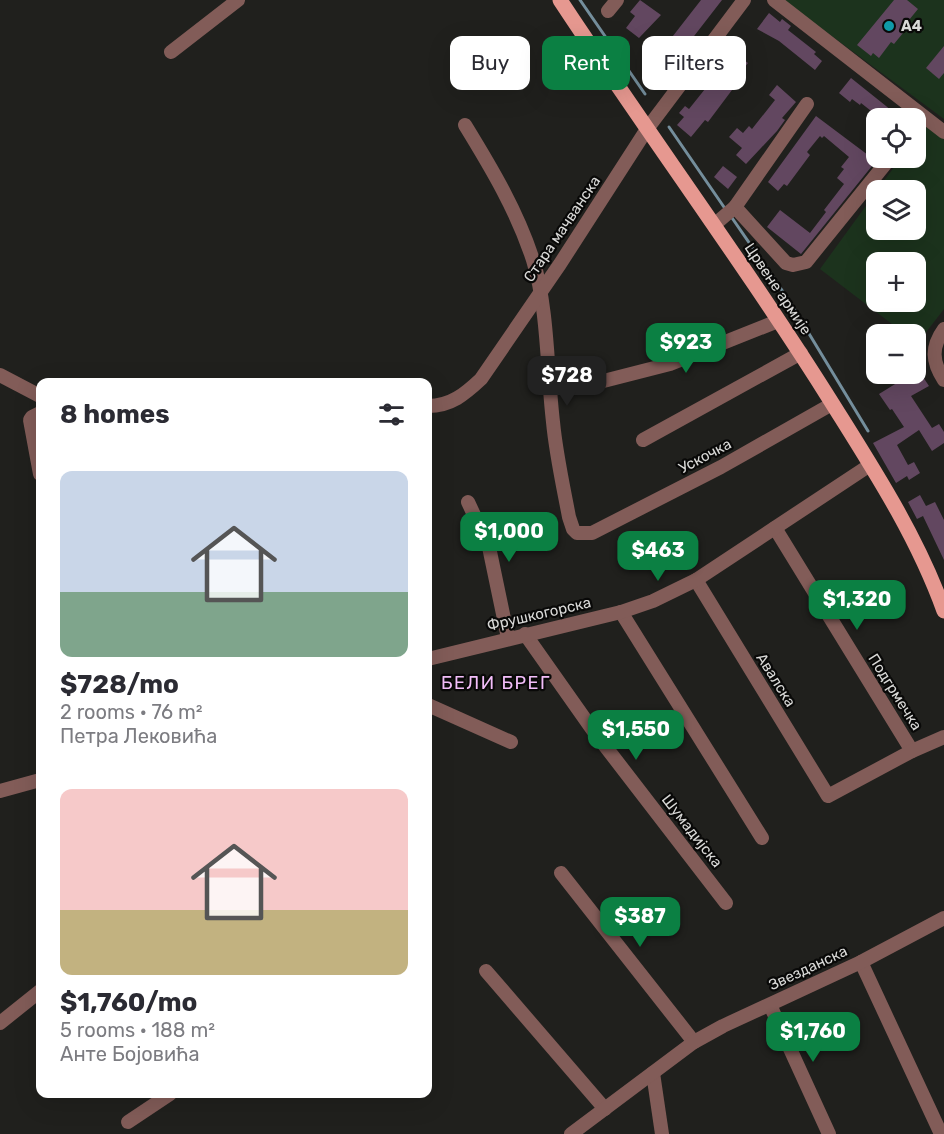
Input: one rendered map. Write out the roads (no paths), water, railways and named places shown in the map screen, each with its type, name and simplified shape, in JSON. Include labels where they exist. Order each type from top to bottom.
[{"type":"main road","name":"Црвене армије","points":[[560,0],[801,353],[911,535],[944,611]]},
{"type":"street","points":[[171,52],[238,0]]},
{"type":"street","name":"Стара мачванска","points":[[432,406],[450,403],[468,392],[482,379],[647,129],[744,0]]},
{"type":"street","points":[[774,0],[903,108]]},
{"type":"street","points":[[714,225],[735,207],[807,104]]},
{"type":"street","points":[[926,124],[944,132]]},
{"type":"street","points":[[465,125],[494,171],[514,210],[533,261],[540,291]]},
{"type":"street","points":[[735,207],[786,263],[800,264],[806,262],[824,242],[882,168]]},
{"type":"street","points":[[533,261],[545,265],[560,264]]},
{"type":"street","name":"Ускочка","points":[[540,291],[553,425],[569,517],[577,533],[592,533],[721,467],[832,404]]},
{"type":"street","points":[[580,387],[670,364],[778,321]]},
{"type":"street","points":[[944,329],[935,346],[934,356],[936,366],[944,380]]},
{"type":"street","points":[[643,440],[801,353]]},
{"type":"street","points":[[0,375],[36,394]]},
{"type":"street","points":[[36,415],[30,420],[36,452]]},
{"type":"street","name":"Фрушкогорска","points":[[432,658],[621,612],[662,597],[696,580],[870,465]]},
{"type":"street","points":[[468,502],[489,547],[507,638]]},
{"type":"street","name":"Подгрмечка","points":[[775,528],[912,751]]},
{"type":"street","name":"Авалска","points":[[696,580],[828,796],[912,751]]},
{"type":"street","points":[[621,612],[762,838]]},
{"type":"street","name":"Шумадијска","points":[[525,634],[592,729],[726,903]]},
{"type":"street","points":[[432,707],[511,742]]},
{"type":"street","points":[[912,751],[944,737]]},
{"type":"street","points":[[0,791],[36,781]]},
{"type":"street","points":[[561,873],[694,1042]]},
{"type":"street","name":"Звезданска","points":[[571,1134],[694,1042],[943,920]]},
{"type":"street","points":[[861,962],[941,1134]]},
{"type":"street","points":[[486,971],[605,1109]]},
{"type":"street","points":[[0,1023],[36,994]]},
{"type":"street","points":[[770,1005],[829,1134]]},
{"type":"street","points":[[653,1073],[662,1134]]},
{"type":"street","points":[[128,1122],[164,1098]]},
{"type":"waterway","points":[[580,0],[645,94]]},
{"type":"waterway","points":[[669,127],[726,210]]},
{"type":"waterway","points":[[730,215],[788,299],[868,431]]},
{"type":"place","name":"A4","points":[[889,26]]},
{"type":"district","name":"БЕЛИ БРЕГ","points":[[496,683]]}]
